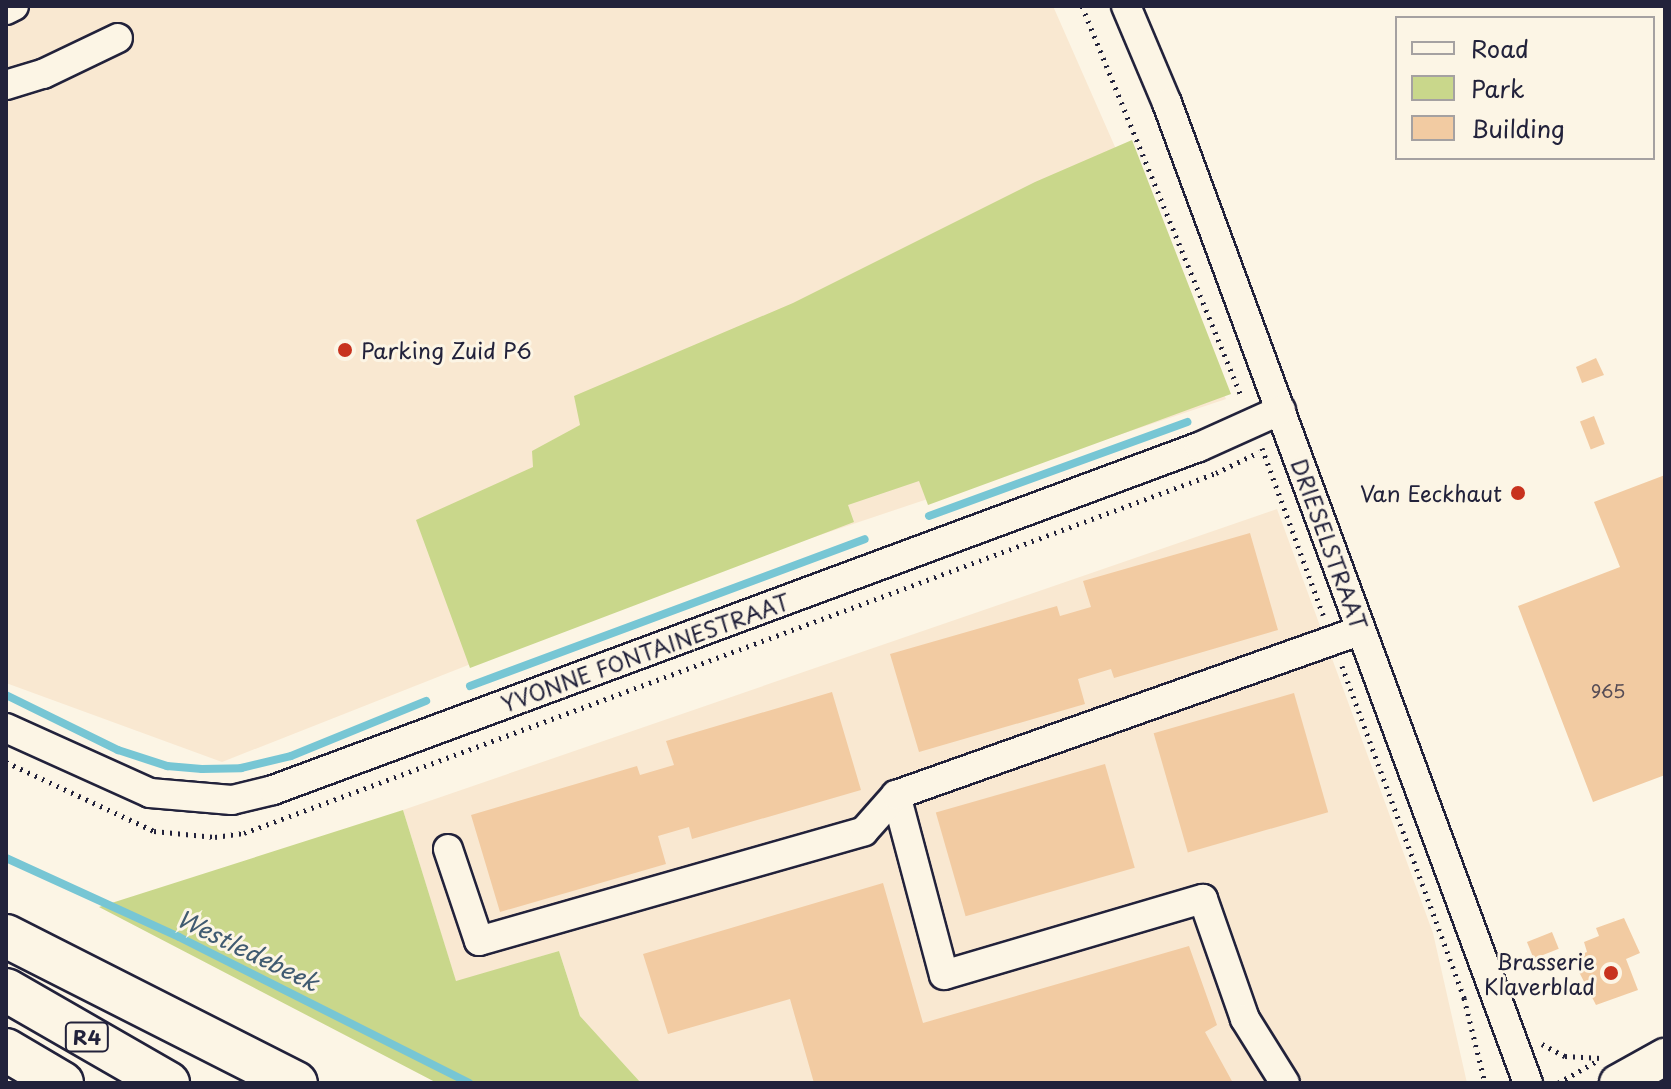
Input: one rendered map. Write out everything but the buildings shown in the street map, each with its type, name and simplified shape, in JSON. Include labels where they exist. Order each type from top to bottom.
[{"type":"highway","points":[[6,936],[296,1083]]},
{"type":"highway","name":"R4","points":[[6,990],[168,1083]]},
{"type":"highway","name":"R4","points":[[6,1050],[62,1083]]},
{"type":"main road","points":[[1610,1071],[1665,1057]]},
{"type":"street","points":[[6,10],[14,6]]},
{"type":"street","name":"DRIESELSTRAAT","points":[[1126,6],[1281,410],[1528,1083]]},
{"type":"street","points":[[6,85],[118,38]]},
{"type":"street","name":"YVONNE FONTAINESTRAAT","points":[[6,728],[150,793],[193,800],[245,797],[1281,410]]},
{"type":"street","points":[[448,849],[479,941],[864,831],[896,795],[1361,630]]},
{"type":"street","points":[[896,795],[944,975],[1203,899],[1245,1019],[1285,1083]]},
{"type":"path","points":[[1082,6],[1252,423],[1464,998],[1485,1083]]},
{"type":"path","points":[[1540,1043],[1565,1056],[1610,1071]]},
{"type":"path","points":[[1558,1083],[1610,1071]]},
{"type":"shaded area","name":"Parking Zuid P6","points":[[6,6],[1053,6],[1226,399],[674,584],[222,762],[6,683]]},
{"type":"shaded area","points":[[1277,509],[1433,933],[1467,1083],[641,1083],[580,1016],[559,951],[456,982],[403,810]]},
{"type":"green space","points":[[1132,140],[1231,394],[928,505],[919,481],[848,505],[854,522],[470,668],[416,520],[533,467],[532,451],[580,425],[574,396],[793,303],[1035,182]]},
{"type":"green space","points":[[403,810],[456,981],[559,951],[580,1016],[641,1083],[437,1083],[99,907]]},
{"type":"waterway","points":[[929,516],[1187,422]]},
{"type":"waterway","points":[[470,686],[865,539]]},
{"type":"waterway","points":[[6,695],[118,750],[167,766],[202,769],[241,768],[291,756],[426,701]]},
{"type":"waterway","name":"Westledebeek","points":[[6,858],[179,937],[469,1083]]},
{"type":"place","name":"Parking Zuid P6","points":[[345,350]]},
{"type":"place","name":"Van Eeckhaut","points":[[1518,493]]},
{"type":"place","name":"Brasserie Klaverblad","points":[[1611,973]]}]
